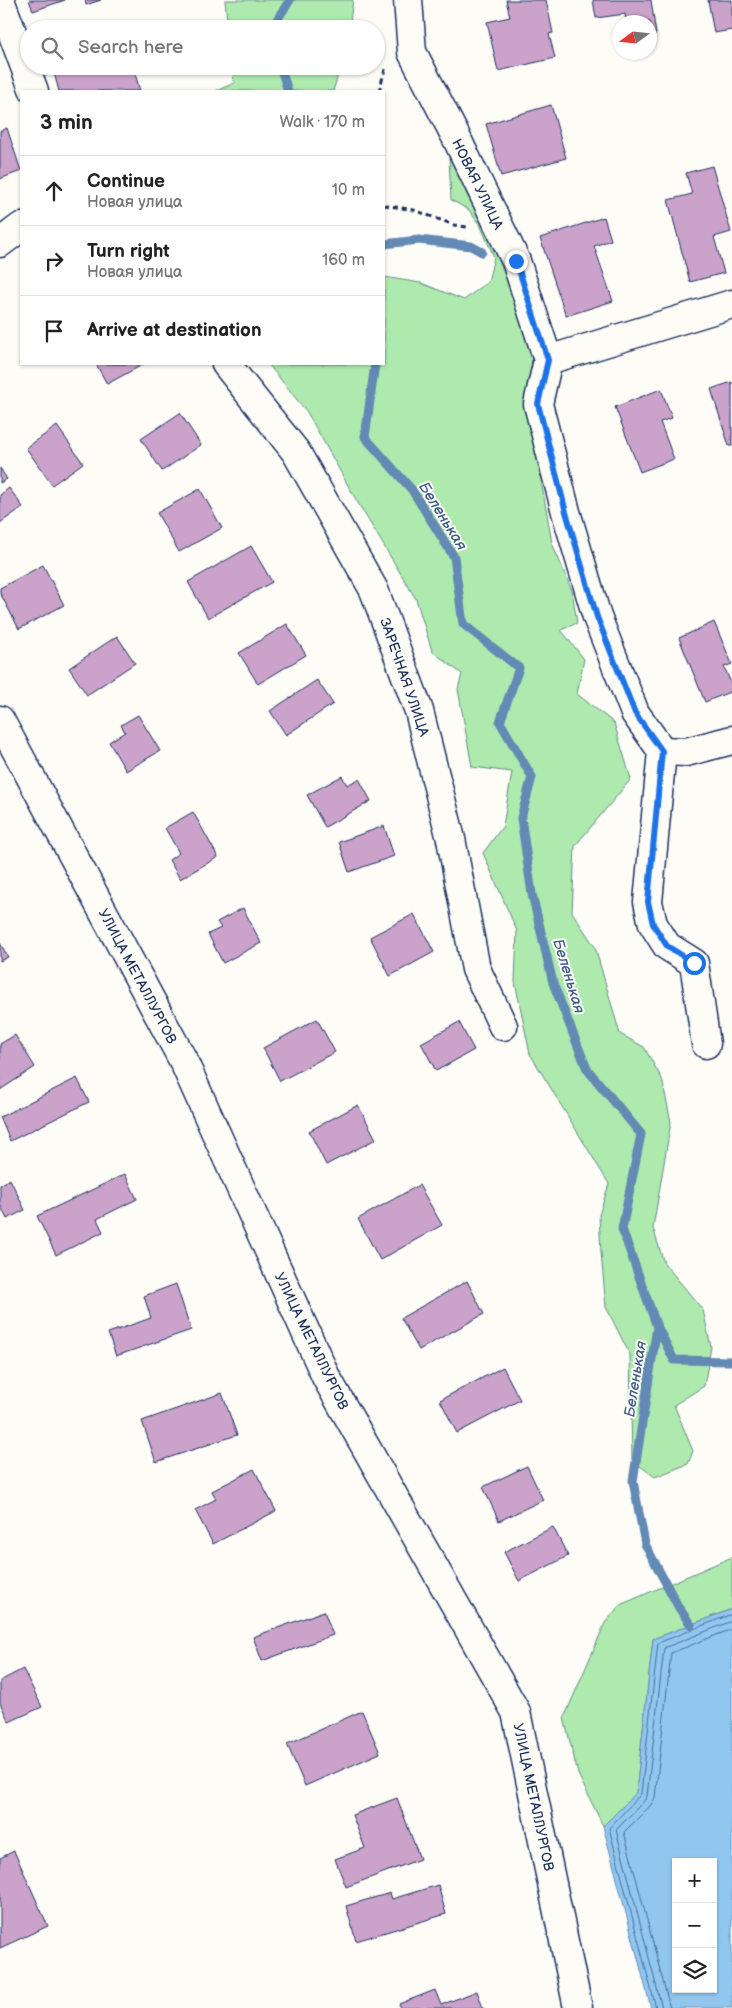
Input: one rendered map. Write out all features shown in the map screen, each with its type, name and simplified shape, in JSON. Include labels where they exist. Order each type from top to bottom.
[{"type":"street","points":[[0,0],[20,54]]},
{"type":"street","name":"НОВАЯ УЛИЦА","points":[[408,0],[412,52],[456,137],[516,261],[548,360]]},
{"type":"street","points":[[28,75],[34,90]]},
{"type":"street","points":[[0,243],[20,228]]},
{"type":"street","points":[[706,1044],[694,963],[667,946],[653,924],[648,902],[662,751],[635,713],[597,617],[566,512],[538,404],[548,360],[732,304]]},
{"type":"street","name":"ЗАРЕЧНАЯ УЛИЦА","points":[[227,365],[296,452],[374,590],[419,711],[451,839],[476,969],[503,1026]]},
{"type":"street","name":"УЛИЦА МЕТАЛЛУРГОВ","points":[[0,720],[183,1060],[326,1377],[516,1712],[578,2008]]},
{"type":"street","points":[[662,751],[686,752],[732,740]]},
{"type":"path","points":[[385,205],[414,210],[454,225],[474,230]]},
{"type":"green space","points":[[225,0],[353,0],[350,20],[227,20]]},
{"type":"green space","points":[[233,75],[338,75],[333,90],[218,90],[234,83]]},
{"type":"green space","points":[[449,157],[461,164],[513,278],[532,357],[528,405],[552,543],[572,591],[577,623],[561,630],[584,659],[577,694],[614,723],[631,779],[575,846],[572,912],[595,947],[620,1034],[644,1047],[662,1079],[671,1122],[653,1228],[664,1263],[703,1310],[711,1347],[704,1386],[674,1405],[693,1451],[688,1464],[655,1477],[632,1460],[630,1355],[606,1307],[599,1215],[609,1184],[530,1054],[515,982],[517,931],[483,853],[503,826],[512,772],[472,767],[458,689],[462,674],[432,651],[416,599],[355,498],[307,412],[269,365],[385,365],[385,277],[421,283],[464,300],[488,282],[494,257],[481,227],[469,210],[451,200]]},
{"type":"green space","points":[[732,1557],[732,1609],[653,1639],[636,1793],[603,1826],[578,1774],[564,1718],[605,1623],[620,1605]]},
{"type":"water","points":[[732,1609],[732,2008],[651,2008],[603,1826],[636,1793],[653,1639]]},
{"type":"building","points":[[29,0],[65,0],[33,11]]},
{"type":"building","points":[[85,0],[101,0],[86,5]]},
{"type":"building","points":[[506,0],[546,0],[553,33],[549,34],[555,58],[498,71],[487,22],[510,17]]},
{"type":"building","points":[[593,0],[651,0],[653,15],[625,14],[596,18]]},
{"type":"building","points":[[708,0],[732,0],[732,30],[714,33]]},
{"type":"building","points":[[55,75],[136,75],[140,90],[59,90]]},
{"type":"building","points":[[551,105],[566,158],[501,176],[486,124]]},
{"type":"building","points":[[7,128],[20,171],[0,179],[0,131]]},
{"type":"building","points":[[712,166],[731,232],[714,237],[724,273],[690,282],[668,200],[692,194],[686,173]]},
{"type":"building","points":[[604,217],[611,240],[594,246],[613,301],[566,316],[540,238]]},
{"type":"building","points":[[97,365],[142,365],[107,384]]},
{"type":"building","points":[[732,382],[732,446],[729,446],[711,389]]},
{"type":"building","points":[[661,389],[672,418],[660,422],[674,459],[640,472],[615,407]]},
{"type":"building","points":[[180,413],[201,445],[162,471],[141,439]]},
{"type":"building","points":[[57,426],[83,463],[52,485],[26,448]]},
{"type":"building","points":[[0,468],[7,479],[0,483]]},
{"type":"building","points":[[9,488],[23,507],[0,523],[0,495]]},
{"type":"building","points":[[200,489],[222,528],[179,552],[157,513]]},
{"type":"building","points":[[251,546],[272,582],[208,618],[188,582]]},
{"type":"building","points":[[43,565],[64,605],[19,629],[0,593],[0,588]]},
{"type":"building","points":[[714,622],[732,664],[724,667],[732,685],[732,691],[705,702],[679,638]]},
{"type":"building","points":[[287,624],[306,655],[258,684],[239,653]]},
{"type":"building","points":[[117,636],[135,663],[87,695],[69,668]]},
{"type":"building","points":[[317,680],[333,704],[286,735],[270,711]]},
{"type":"building","points":[[138,715],[160,751],[126,771],[109,742],[125,732],[121,725]]},
{"type":"building","points":[[342,776],[347,785],[359,779],[371,801],[325,827],[307,795]]},
{"type":"building","points":[[193,812],[218,857],[180,879],[169,860],[179,853],[165,828]]},
{"type":"building","points":[[384,826],[394,856],[349,872],[339,842]]},
{"type":"building","points":[[243,908],[261,943],[223,963],[208,934],[221,928],[217,922]]},
{"type":"building","points":[[414,914],[434,952],[390,976],[370,937]]},
{"type":"building","points":[[0,943],[8,957],[0,961]]},
{"type":"building","points":[[317,1019],[335,1052],[280,1081],[263,1048]]},
{"type":"building","points":[[459,1022],[474,1050],[436,1071],[421,1043]]},
{"type":"building","points":[[15,1035],[35,1067],[0,1090],[0,1044]]},
{"type":"building","points":[[77,1078],[89,1102],[10,1141],[0,1117]]},
{"type":"building","points":[[358,1105],[376,1139],[326,1165],[309,1131]]},
{"type":"building","points":[[125,1174],[137,1199],[97,1219],[103,1232],[56,1255],[37,1216]]},
{"type":"building","points":[[10,1179],[25,1210],[7,1219],[0,1205],[0,1185]]},
{"type":"building","points":[[419,1185],[442,1225],[380,1260],[358,1219]]},
{"type":"building","points":[[467,1281],[484,1314],[419,1350],[401,1318]]},
{"type":"building","points":[[176,1284],[191,1330],[116,1356],[108,1333],[151,1318],[144,1296]]},
{"type":"building","points":[[503,1367],[520,1400],[457,1433],[440,1400]]},
{"type":"building","points":[[222,1393],[237,1435],[156,1462],[142,1421]]},
{"type":"building","points":[[527,1466],[543,1500],[499,1521],[483,1487]]},
{"type":"building","points":[[254,1469],[276,1511],[213,1544],[195,1510],[216,1499],[212,1491]]},
{"type":"building","points":[[553,1527],[568,1556],[519,1581],[504,1552]]},
{"type":"building","points":[[324,1611],[333,1635],[262,1661],[253,1637]]},
{"type":"building","points":[[23,1669],[42,1707],[9,1722],[0,1703],[0,1681]]},
{"type":"building","points":[[362,1711],[380,1753],[305,1786],[287,1744]]},
{"type":"building","points":[[397,1798],[420,1859],[346,1887],[335,1859],[365,1848],[352,1815]]},
{"type":"building","points":[[14,1851],[48,1926],[0,1948],[0,1858]]},
{"type":"building","points":[[438,1885],[446,1914],[356,1941],[346,1906],[390,1893],[392,1899]]},
{"type":"building","points":[[435,1990],[441,2005],[477,1991],[483,2008],[401,2008],[399,2004]]},
{"type":"waterway","name":"Беленькая","points":[[277,20],[290,0]]},
{"type":"waterway","name":"Беленькая","points":[[283,75],[288,90]]},
{"type":"waterway","points":[[385,244],[419,240],[471,246],[482,252]]},
{"type":"waterway","name":"Беленькая","points":[[375,365],[365,437],[412,490],[454,557],[463,624],[519,668],[500,722],[532,777],[521,818],[532,894],[553,983],[587,1069],[641,1134],[622,1229],[657,1327],[633,1481],[645,1544],[679,1608],[691,1625]]},
{"type":"waterway","points":[[658,1328],[674,1360],[732,1361]]},
{"type":"route","points":[[516,261],[548,360],[538,404],[566,512],[597,617],[635,713],[662,751],[648,902],[653,924],[667,946],[694,963]]}]
